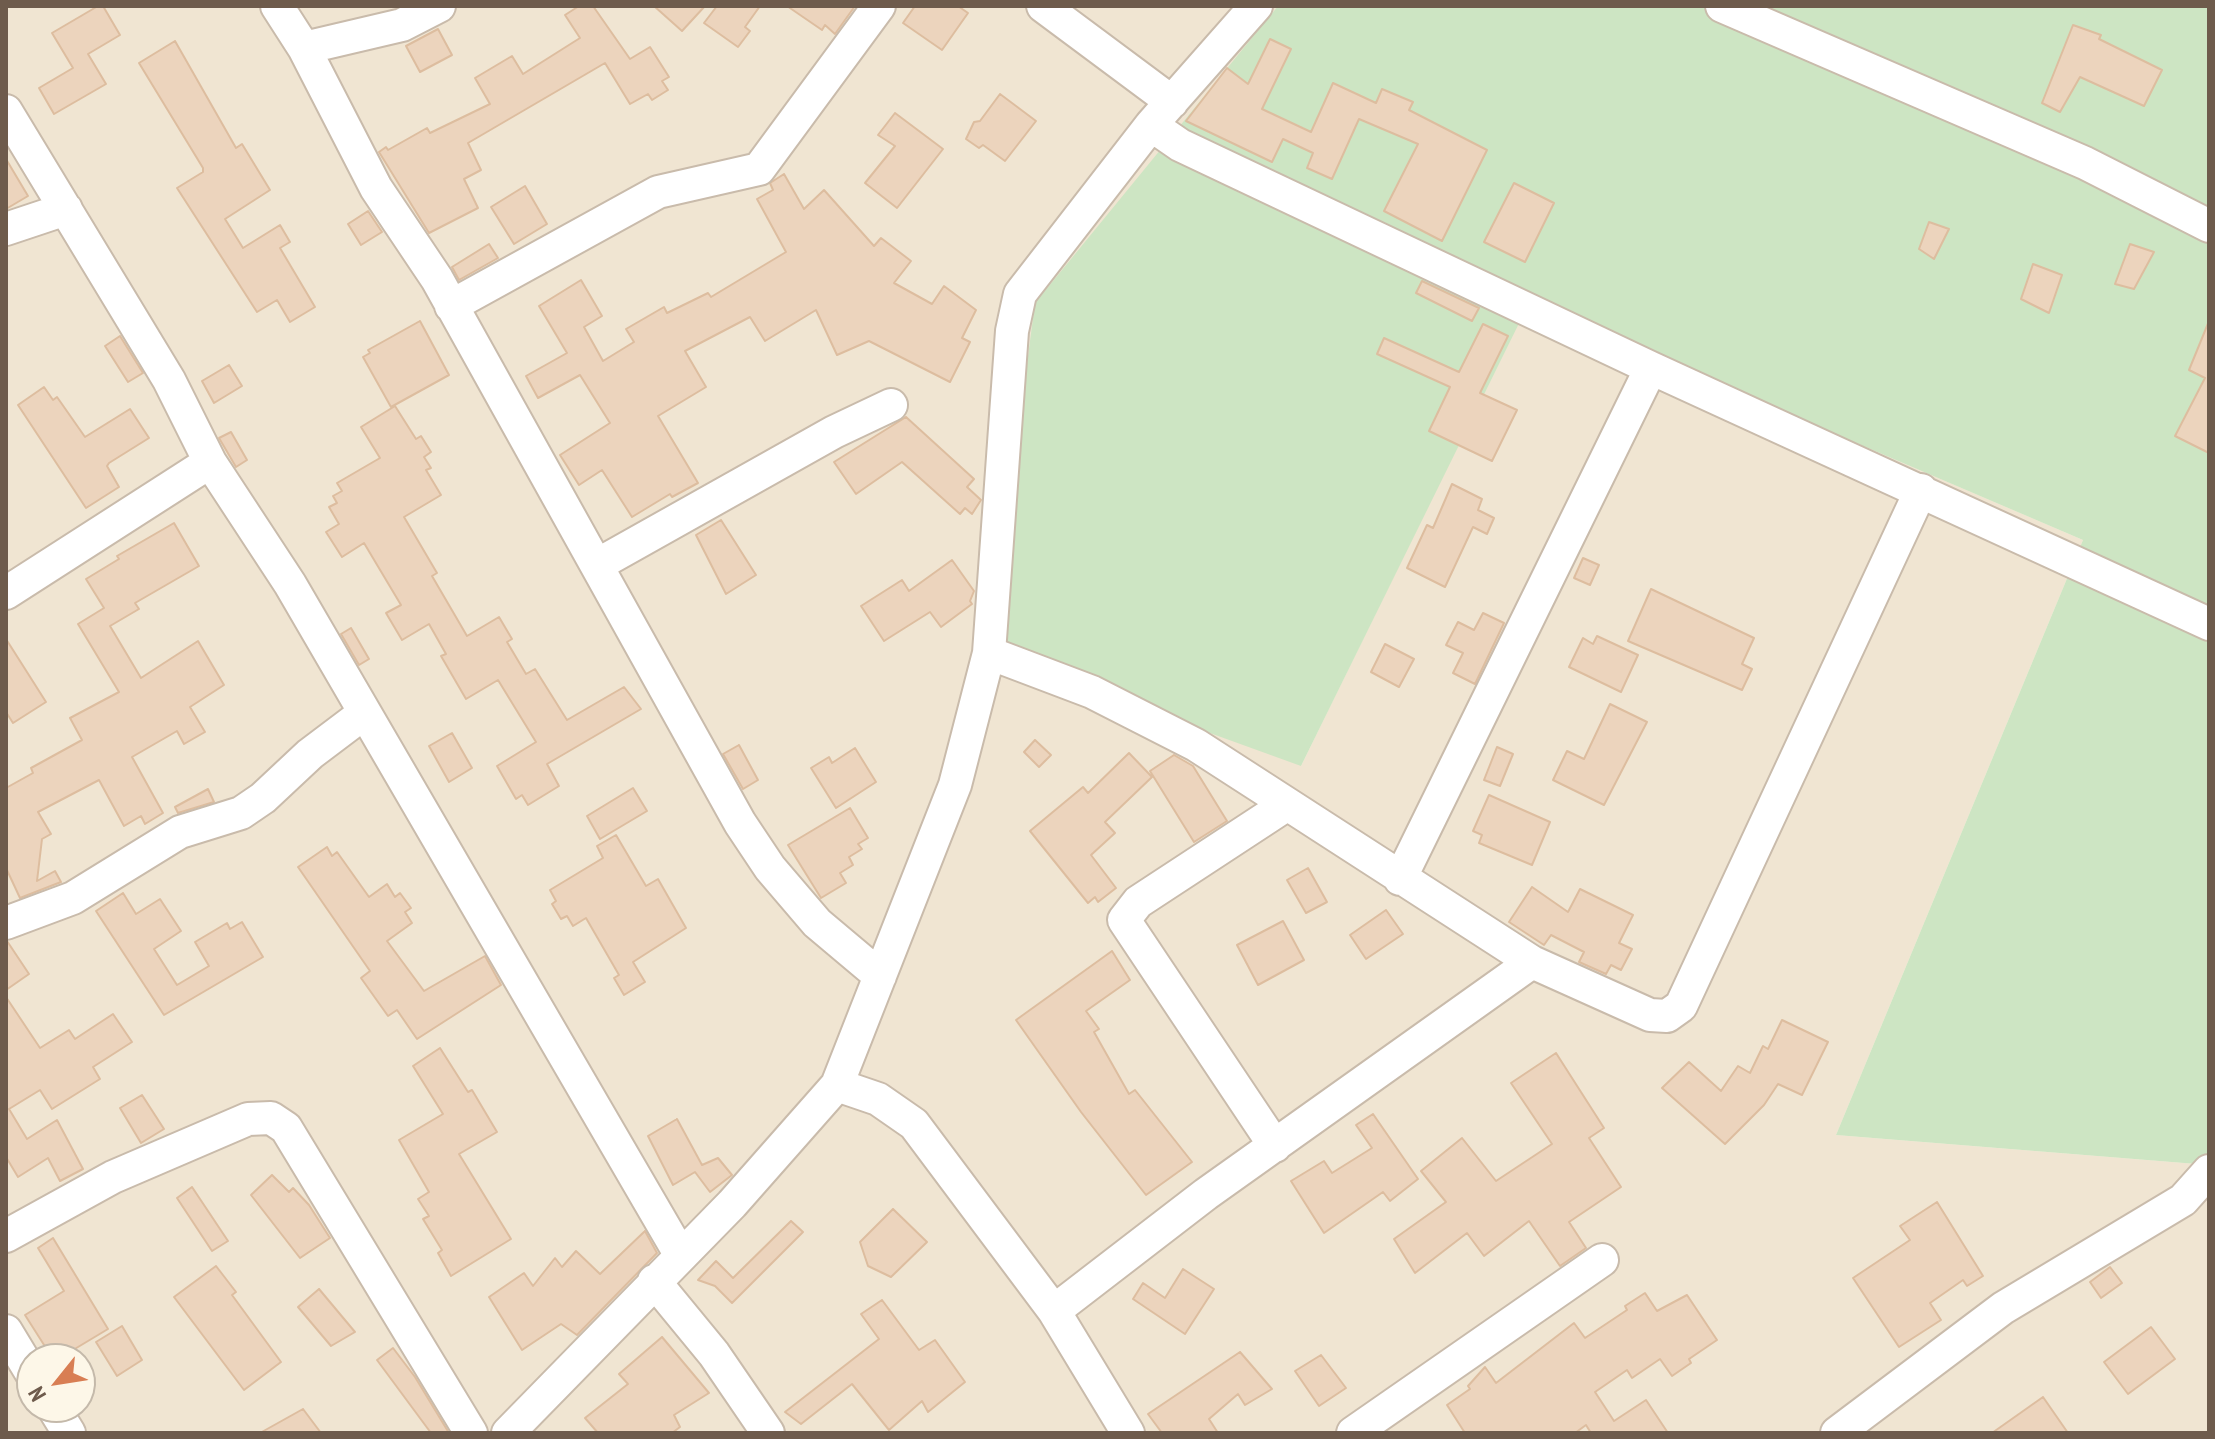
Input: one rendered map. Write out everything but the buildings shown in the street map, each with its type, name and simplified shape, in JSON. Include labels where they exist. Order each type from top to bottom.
[{"type":"street","points":[[277,6],[304,48],[376,188],[451,306],[740,823],[770,868],[817,923],[880,976]]},
{"type":"street","points":[[304,48],[402,25],[439,6]]},
{"type":"street","points":[[451,306],[649,196],[759,169],[879,6]]},
{"type":"street","points":[[1043,6],[1162,114],[1180,145],[1651,368],[2209,624]]},
{"type":"street","points":[[508,1433],[732,1204],[837,1085],[955,785],[989,653],[1016,306],[1020,294],[1162,114],[1256,6]]},
{"type":"street","points":[[1722,6],[2085,163],[2209,226]]},
{"type":"street","points":[[6,111],[169,380],[210,462],[290,584],[680,1254]]},
{"type":"street","points":[[6,229],[66,209]]},
{"type":"street","points":[[1400,879],[1651,368]]},
{"type":"street","points":[[597,565],[834,432],[891,405]]},
{"type":"street","points":[[6,593],[210,462]]},
{"type":"street","points":[[989,653],[1105,698],[1196,745],[1532,962],[1650,1015],[1667,1016],[1681,1006],[1921,490]]},
{"type":"street","points":[[6,923],[73,898],[180,832],[241,813],[363,714]]},
{"type":"street","points":[[1275,1146],[1124,920],[1138,902],[1286,805]]},
{"type":"street","points":[[1054,1311],[1206,1194],[1532,962]]},
{"type":"street","points":[[837,1085],[878,1099],[914,1124],[1054,1311],[1128,1433]]},
{"type":"street","points":[[6,1236],[113,1177],[248,1119],[271,1118],[286,1128],[471,1433]]},
{"type":"street","points":[[1837,1433],[2003,1308],[2183,1200],[2209,1171]]},
{"type":"street","points":[[1353,1433],[1602,1260]]},
{"type":"street","points":[[654,1281],[714,1354],[768,1433]]},
{"type":"shaded area","points":[[6,6],[1278,6],[1260,31],[1301,766],[1528,302],[2083,540],[1836,1135],[2209,1165],[2209,1433],[6,1433]]},
{"type":"green space","points":[[1278,6],[2209,6],[2209,1165],[1836,1135],[2083,540],[1529,303],[1301,766],[989,653],[1035,303]]}]
